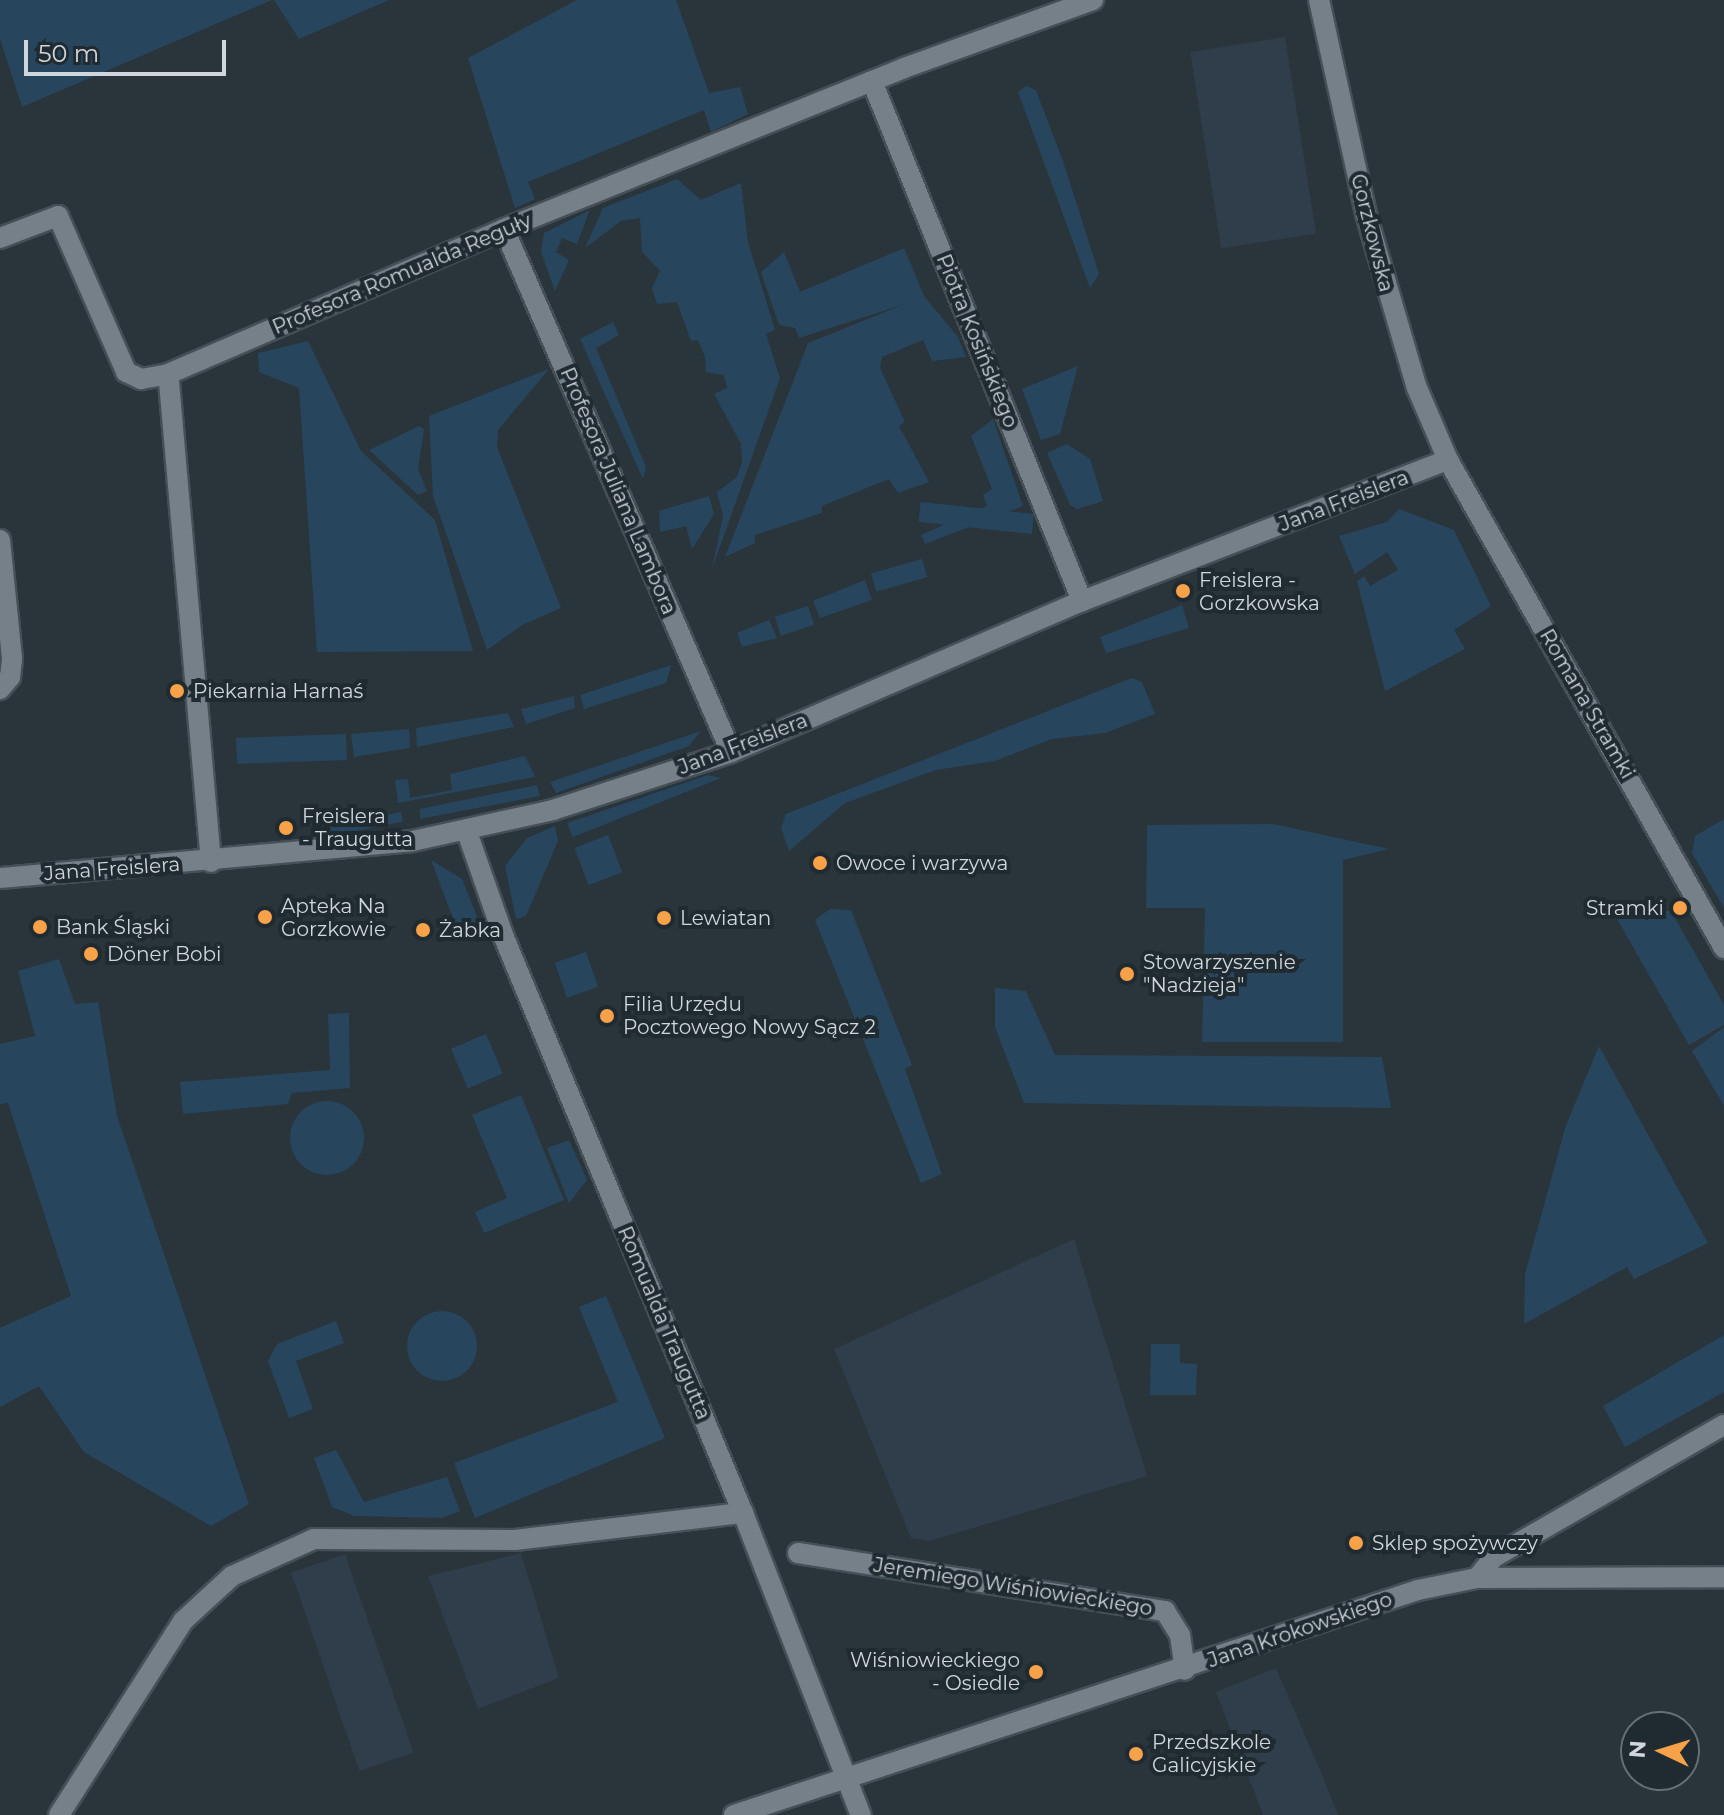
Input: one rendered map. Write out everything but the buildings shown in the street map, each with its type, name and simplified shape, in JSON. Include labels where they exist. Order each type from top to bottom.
[{"type":"street","name":"Profesora Romualda Reguły","points":[[168,374],[504,229],[872,81],[1093,0]]},
{"type":"street","name":"Gorzkowska","points":[[1319,0],[1398,330],[1448,460]]},
{"type":"street","name":"Piotra Kosińskiego","points":[[872,81],[1082,601]]},
{"type":"street","points":[[0,238],[58,216],[126,372],[141,379],[168,374],[211,862]]},
{"type":"street","name":"Profesora Juliana Lambora","points":[[504,229],[731,752]]},
{"type":"street","name":"Jana Freislera","points":[[0,878],[211,862],[467,832],[731,752],[1082,601],[1448,460]]},
{"type":"street","name":"Romana Stramki","points":[[1448,460],[1724,948]]},
{"type":"street","points":[[0,540],[12,659],[10,677],[0,689]]},
{"type":"street","name":"Romualda Traugutta","points":[[467,832],[503,935],[743,1513],[861,1815]]},
{"type":"street","points":[[1477,1578],[1494,1557],[1724,1425]]},
{"type":"street","points":[[59,1815],[183,1621],[232,1576],[314,1539],[515,1540],[743,1513]]},
{"type":"street","name":"Jeremiego Wiśniowieckiego","points":[[798,1553],[1165,1611],[1180,1635],[1185,1670]]},
{"type":"street","points":[[1477,1578],[1724,1577]]},
{"type":"street","name":"Jana Krokowskiego","points":[[734,1815],[1185,1670],[1406,1593],[1477,1578]]},
{"type":"shaded area","points":[[0,0],[272,0],[22,107],[0,39]]},
{"type":"shaded area","points":[[274,0],[389,0],[299,39]]},
{"type":"shaded area","points":[[577,0],[676,0],[709,93],[740,87],[748,114],[711,132],[704,110],[528,182],[535,199],[515,208],[468,58]]},
{"type":"shaded area","points":[[1285,37],[1316,234],[1221,249],[1190,52]]},
{"type":"shaded area","points":[[1026,86],[1036,90],[1063,161],[1099,274],[1090,288],[1018,92]]},
{"type":"shaded area","points":[[677,179],[701,200],[741,183],[748,242],[775,330],[766,334],[780,378],[712,569],[723,516],[717,492],[737,477],[742,462],[741,444],[714,394],[727,388],[724,375],[706,372],[705,357],[698,340],[691,341],[677,302],[657,304],[652,288],[660,271],[642,252],[640,218],[621,221],[585,248],[603,208]]},
{"type":"shaded area","points":[[590,210],[577,244],[562,238],[556,252],[569,260],[555,291],[541,252],[544,233]]},
{"type":"shaded area","points":[[904,248],[924,296],[958,337],[966,357],[932,361],[923,340],[882,357],[880,368],[905,422],[899,426],[929,482],[898,493],[889,479],[822,506],[822,513],[755,535],[755,543],[725,557],[808,343],[905,304],[799,338],[795,328],[779,325],[761,272],[784,252],[800,292]]},
{"type":"shaded area","points":[[613,322],[619,335],[596,348],[646,467],[643,479],[580,339]]},
{"type":"shaded area","points":[[308,341],[361,451],[435,520],[473,651],[317,652],[299,388],[259,372],[258,353]]},
{"type":"shaded area","points":[[1078,366],[1060,434],[1041,440],[1022,389]]},
{"type":"shaded area","points":[[549,369],[498,430],[497,447],[561,608],[522,625],[487,650],[433,496],[429,416]]},
{"type":"shaded area","points":[[993,419],[1023,506],[925,544],[921,535],[987,506],[983,495],[992,489],[971,436]]},
{"type":"shaded area","points":[[419,426],[424,429],[418,469],[427,491],[418,495],[369,450]]},
{"type":"shaded area","points":[[1067,444],[1090,459],[1103,501],[1077,509],[1070,505],[1047,453]]},
{"type":"shaded area","points":[[709,496],[714,514],[692,549],[686,526],[660,532],[659,511]]},
{"type":"shaded area","points":[[921,502],[1034,514],[1032,534],[919,522]]},
{"type":"shaded area","points":[[1399,509],[1454,530],[1491,606],[1454,630],[1465,649],[1385,691],[1357,581],[1364,576],[1370,586],[1398,570],[1387,552],[1355,574],[1339,536],[1387,522]]},
{"type":"shaded area","points":[[922,559],[927,577],[876,592],[871,574]]},
{"type":"shaded area","points":[[865,580],[872,600],[820,618],[813,601]]},
{"type":"shaded area","points":[[1182,605],[1189,628],[1106,653],[1100,637]]},
{"type":"shaded area","points":[[808,606],[814,625],[781,636],[775,617]]},
{"type":"shaded area","points":[[769,620],[777,638],[742,647],[737,633]]},
{"type":"shaded area","points":[[671,665],[666,683],[584,709],[580,695]]},
{"type":"shaded area","points":[[1132,678],[1142,682],[1155,714],[1105,733],[1052,739],[995,761],[936,770],[845,803],[789,851],[781,828],[786,814]]},
{"type":"shaded area","points":[[574,696],[575,708],[526,724],[521,709]]},
{"type":"shaded area","points":[[508,713],[514,727],[417,747],[416,728]]},
{"type":"shaded area","points":[[409,729],[410,748],[354,757],[351,734]]},
{"type":"shaded area","points":[[701,731],[689,746],[556,793],[550,782]]},
{"type":"shaded area","points":[[346,734],[347,760],[237,764],[236,738]]},
{"type":"shaded area","points":[[525,756],[535,777],[398,803],[395,780],[408,779],[410,798],[452,790],[450,774]]},
{"type":"shaded area","points":[[708,775],[721,778],[573,837],[567,823]]},
{"type":"shaded area","points":[[537,785],[540,796],[420,819],[420,809]]},
{"type":"shaded area","points":[[401,812],[403,822],[328,836],[326,827]]},
{"type":"shaded area","points":[[1724,819],[1724,908],[1692,853],[1695,836]]},
{"type":"shaded area","points":[[1273,824],[1389,849],[1343,860],[1343,1042],[1202,1042],[1205,908],[1146,908],[1147,825]]},
{"type":"shaded area","points":[[555,826],[558,841],[526,916],[516,919],[505,866],[527,838]]},
{"type":"shaded area","points":[[608,835],[622,872],[589,885],[574,848]]},
{"type":"shaded area","points":[[431,860],[462,879],[484,934],[455,924]]},
{"type":"shaded area","points":[[830,909],[851,910],[912,1065],[905,1069],[942,1174],[921,1183],[815,920]]},
{"type":"shaded area","points":[[1671,911],[1724,1005],[1724,1025],[1689,1045],[1613,912]]},
{"type":"shaded area","points":[[586,952],[598,987],[567,998],[555,963]]},
{"type":"shaded area","points":[[59,959],[75,1004],[98,1002],[117,1116],[249,1504],[211,1526],[84,1452],[39,1386],[0,1407],[0,1328],[71,1296],[8,1103],[0,1104],[0,1044],[35,1036],[18,971]]},
{"type":"shaded area","points":[[995,988],[1026,991],[1055,1055],[1382,1057],[1391,1108],[1024,1103],[995,1027]]},
{"type":"shaded area","points":[[349,1013],[350,1088],[292,1093],[288,1104],[183,1114],[180,1082],[330,1070],[328,1014]]},
{"type":"shaded area","points":[[1724,1027],[1724,1106],[1692,1051]]},
{"type":"shaded area","points":[[486,1034],[503,1074],[468,1088],[451,1049]]},
{"type":"shaded area","points":[[1599,1046],[1708,1243],[1634,1279],[1627,1267],[1524,1324],[1525,1274],[1566,1125]]},
{"type":"shaded area","points":[[521,1095],[564,1200],[484,1233],[475,1212],[507,1198],[472,1115]]},
{"type":"shaded area","points":[[327,1101],[341,1104],[353,1112],[361,1124],[364,1138],[361,1152],[353,1164],[341,1172],[327,1175],[313,1172],[301,1164],[293,1152],[290,1138],[293,1124],[301,1112],[313,1104]]},
{"type":"shaded area","points":[[569,1140],[587,1180],[569,1203],[547,1148]]},
{"type":"shaded area","points":[[1074,1239],[1147,1476],[930,1541],[911,1538],[834,1349]]},
{"type":"shaded area","points":[[606,1296],[665,1438],[475,1518],[454,1463],[618,1402],[579,1307]]},
{"type":"shaded area","points":[[449,1311],[471,1326],[477,1346],[475,1360],[467,1371],[456,1379],[435,1381],[417,1371],[409,1360],[407,1339],[417,1321],[428,1313]]},
{"type":"shaded area","points":[[336,1321],[344,1343],[296,1361],[313,1409],[289,1418],[268,1361],[277,1344]]},
{"type":"shaded area","points":[[1724,1335],[1724,1392],[1625,1447],[1603,1406]]},
{"type":"shaded area","points":[[1151,1344],[1180,1344],[1180,1363],[1197,1364],[1196,1395],[1150,1395]]},
{"type":"shaded area","points":[[336,1450],[364,1502],[447,1477],[460,1511],[442,1518],[354,1516],[332,1507],[314,1458]]},
{"type":"shaded area","points":[[521,1553],[559,1678],[478,1709],[428,1576]]},
{"type":"shaded area","points":[[345,1554],[413,1753],[359,1771],[291,1573]]},
{"type":"shaded area","points":[[1276,1668],[1338,1815],[1263,1815],[1216,1692]]},
{"type":"place","name":"Freislera - Gorzkowska","points":[[1183,591]]},
{"type":"place","name":"Piekarnia Harnaś","points":[[177,691]]},
{"type":"place","name":"Freislera - Traugutta","points":[[286,828]]},
{"type":"place","name":"Owoce i warzywa","points":[[820,863]]},
{"type":"place","name":"Stramki","points":[[1680,908]]},
{"type":"place","name":"Apteka Na Gorzkowie","points":[[265,917]]},
{"type":"place","name":"Lewiatan","points":[[664,918]]},
{"type":"place","name":"Bank Śląski","points":[[40,927]]},
{"type":"place","name":"Żabka","points":[[423,930]]},
{"type":"place","name":"Döner Bobi","points":[[91,954]]},
{"type":"place","name":"Stowarzyszenie \"Nadzieja\"","points":[[1127,974]]},
{"type":"place","name":"Filia Urzędu Pocztowego Nowy Sącz 2","points":[[607,1016]]},
{"type":"place","name":"Sklep spożywczy","points":[[1356,1543]]},
{"type":"place","name":"Wiśniowieckiego - Osiedle","points":[[1036,1672]]},
{"type":"place","name":"Przedszkole Galicyjskie","points":[[1136,1754]]}]
